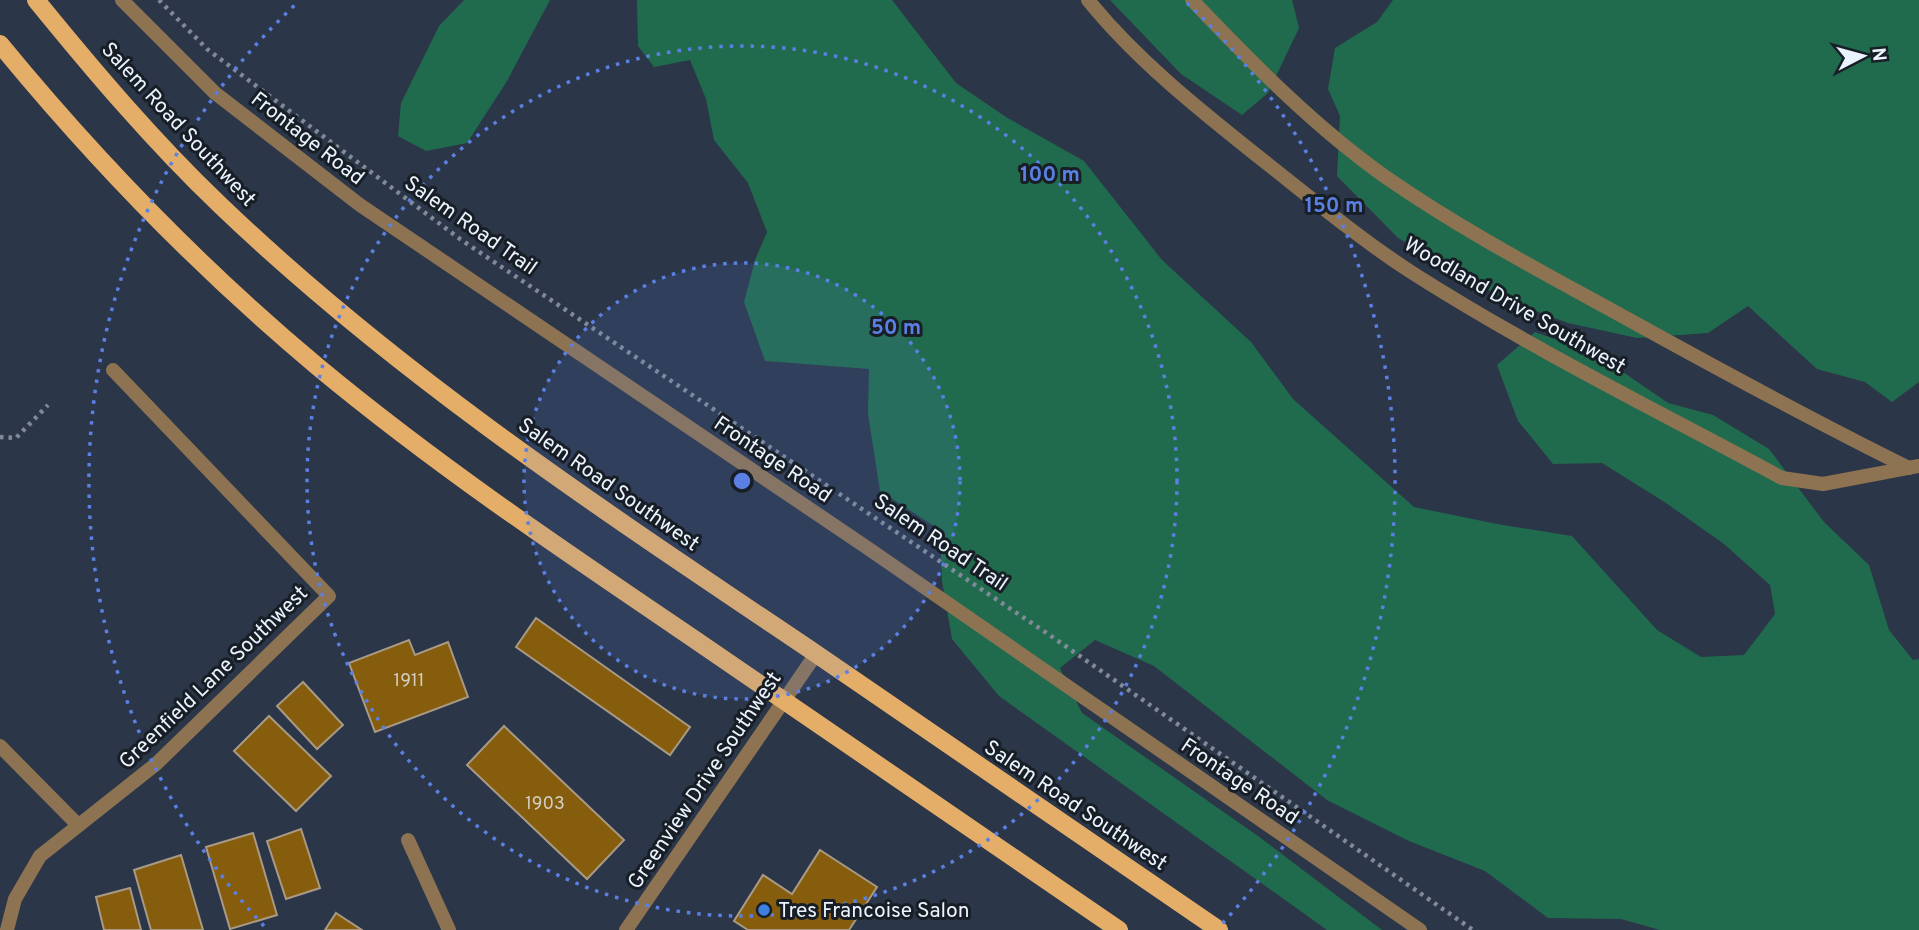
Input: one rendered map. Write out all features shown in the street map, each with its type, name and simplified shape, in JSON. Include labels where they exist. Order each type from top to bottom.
[{"type":"main road","name":"Salem Road Southwest","points":[[36,0],[110,87],[218,203],[338,310],[480,421],[594,505],[1219,930]]},
{"type":"main road","points":[[0,44],[51,106],[174,235],[315,365],[375,414],[540,534],[1119,930]]},
{"type":"street","name":"Frontage Road","points":[[122,0],[215,93],[360,205],[869,549],[1420,930]]},
{"type":"street","name":"Woodland Drive Southwest","points":[[1088,0],[1113,31],[1195,106],[1351,229],[1410,271],[1471,308],[1782,478],[1823,484],[1914,467]]},
{"type":"street","name":"Woodland Drive Southwest","points":[[1192,0],[1235,46],[1324,127],[1386,177],[1481,238],[1816,422],[1914,467]]},
{"type":"street","name":"Greenfield Lane Southwest","points":[[7,930],[15,899],[27,874],[40,856],[156,764],[329,596],[113,370]]},
{"type":"street","name":"Greenview Drive Southwest","points":[[626,930],[816,654]]},
{"type":"street","points":[[0,746],[77,824]]},
{"type":"street","points":[[408,840],[449,930]]},
{"type":"path","name":"Salem Road Trail","points":[[159,0],[207,49],[460,239],[1040,628],[1473,930]]},
{"type":"path","points":[[0,437],[16,438],[48,405]]},
{"type":"green space","points":[[464,0],[550,0],[507,81],[467,143],[426,151],[398,136],[401,103],[439,26]]},
{"type":"green space","points":[[637,0],[892,0],[956,83],[1006,117],[1084,161],[1162,260],[1251,342],[1293,399],[1414,507],[1572,536],[1657,630],[1701,657],[1744,655],[1775,614],[1770,585],[1724,544],[1602,463],[1553,464],[1518,421],[1497,365],[1535,332],[1597,354],[1668,403],[1713,415],[1769,449],[1824,522],[1869,565],[1889,630],[1913,660],[1919,659],[1919,930],[1660,930],[1621,919],[1548,918],[1485,871],[1409,841],[1327,800],[1154,666],[1095,640],[1060,668],[1082,713],[1258,836],[1382,930],[1327,930],[999,696],[952,639],[942,581],[940,530],[880,491],[868,414],[869,369],[765,361],[744,302],[755,260],[767,232],[748,183],[714,140],[706,99],[690,60],[654,67],[638,46]]},
{"type":"green space","points":[[1110,0],[1292,0],[1299,28],[1268,93],[1242,115],[1181,74]]},
{"type":"green space","points":[[1393,0],[1919,0],[1919,382],[1892,402],[1865,382],[1817,369],[1748,306],[1708,333],[1637,338],[1568,323],[1508,301],[1398,238],[1337,176],[1340,116],[1328,89],[1335,48],[1377,22]]},
{"type":"building","points":[[536,618],[690,727],[670,755],[516,647]]},
{"type":"building","points":[[409,640],[415,655],[448,642],[468,697],[375,732],[349,663]]},
{"type":"building","points":[[303,682],[343,725],[317,749],[277,706]]},
{"type":"building","points":[[269,716],[331,776],[296,811],[234,751]]},
{"type":"building","points":[[504,726],[624,840],[587,879],[467,765]]},
{"type":"building","points":[[301,829],[320,888],[286,899],[267,841]]},
{"type":"building","points":[[253,833],[277,915],[230,929],[206,847]]},
{"type":"building","points":[[820,850],[877,887],[849,930],[748,930],[734,921],[763,875],[792,894]]},
{"type":"building","points":[[181,855],[203,930],[151,930],[134,870]]},
{"type":"building","points":[[130,888],[141,930],[104,930],[96,897]]},
{"type":"building","points":[[336,913],[362,930],[325,930]]},
{"type":"place","name":"Tres Francoise Salon","points":[[764,910]]}]
